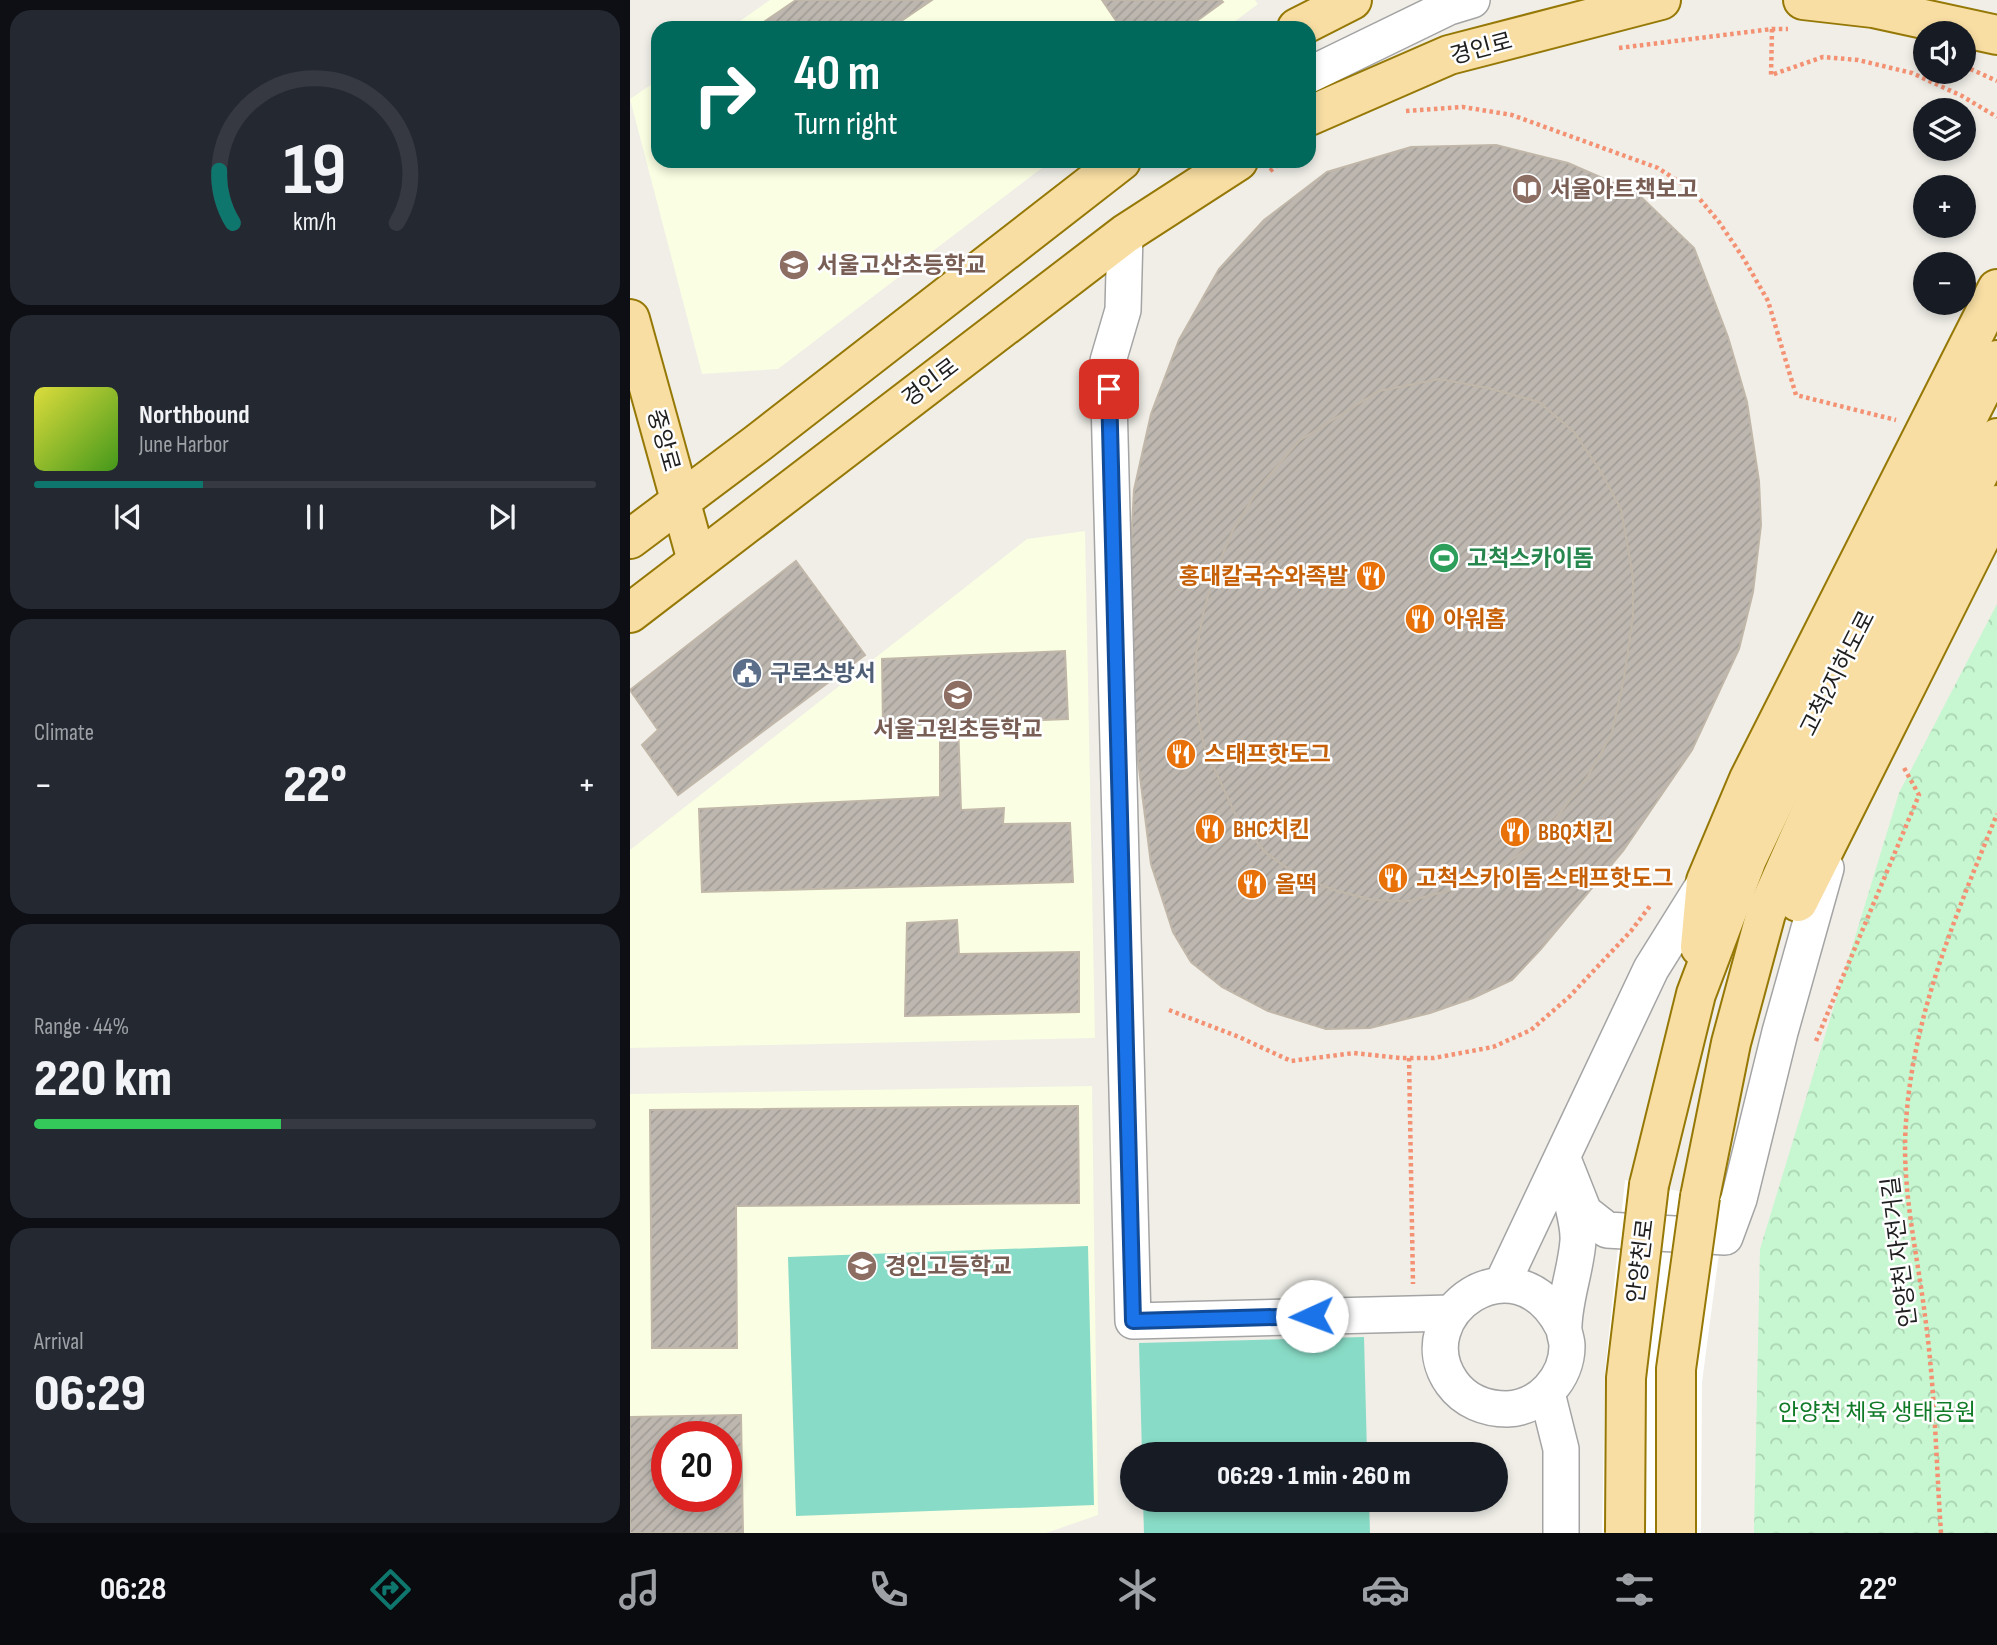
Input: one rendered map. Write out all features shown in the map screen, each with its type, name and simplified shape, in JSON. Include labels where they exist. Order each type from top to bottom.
[{"type":"main road","points":[[1299,17],[1352,0]]},
{"type":"main road","name":"경인로","points":[[1316,113],[1449,55],[1661,0]]},
{"type":"main road","points":[[1803,0],[1873,8],[1997,35]]},
{"type":"main road","points":[[630,539],[1112,168]]},
{"type":"main road","name":"경인로","points":[[630,613],[1138,225],[1227,168]]},
{"type":"main road","points":[[1696,994],[1706,881],[1749,779],[1997,289]]},
{"type":"main road","name":"중앙로","points":[[630,319],[697,561]]},
{"type":"main road","name":"고척2지하도로","points":[[1696,994],[1747,859],[1803,740],[1997,360]]},
{"type":"main road","name":"고척2지하도로","points":[[1731,1043],[1766,913],[1836,755],[1997,438]]},
{"type":"main road","points":[[1676,1533],[1676,1369],[1700,1197],[1731,1043],[1997,505]]},
{"type":"main road","name":"안양천로","points":[[1625,1533],[1626,1378],[1649,1185],[1696,994]]},
{"type":"lane","points":[[1316,72],[1449,7],[1472,0]]},
{"type":"lane","points":[[1194,168],[1138,225],[1123,310],[1108,362],[1133,1321],[1451,1313]]},
{"type":"lane","points":[[1563,1159],[1584,1212],[1607,1230],[1725,1237],[1739,1199],[1780,1032],[1839,821]]},
{"type":"lane","points":[[1502,1284],[1651,969],[1706,881]]},
{"type":"lane","points":[[1563,1159],[1578,1238],[1563,1327]]},
{"type":"lane","points":[[1502,1284],[1522,1287],[1540,1296],[1554,1309],[1563,1327],[1567,1344],[1565,1362],[1558,1379],[1547,1393],[1532,1403],[1514,1409],[1488,1407],[1464,1395],[1451,1382],[1441,1347],[1444,1329],[1451,1313],[1465,1298],[1482,1288],[1502,1284]]},
{"type":"lane","points":[[1547,1393],[1560,1449],[1561,1533]]},
{"type":"path","points":[[1613,48],[1772,29],[1771,75],[1823,57],[1858,60],[1912,73],[1962,96],[1997,117]]},
{"type":"path","points":[[1976,71],[1997,81]]},
{"type":"path","points":[[1399,112],[1463,107],[1512,115],[1658,168],[1693,191],[1719,222],[1744,259],[1768,302],[1796,395],[1907,422]]},
{"type":"path","points":[[1816,1041],[1919,795]]},
{"type":"path","name":"안양천 자전거길","points":[[1941,1533],[1926,1317],[1908,1209],[1905,1123],[1919,1029],[1959,908],[1997,814]]},
{"type":"path","points":[[1169,1010],[1291,1061],[1354,1053],[1434,1058],[1493,1047],[1531,1030],[1569,997],[1631,931],[1656,899]]},
{"type":"path","points":[[1409,1058],[1414,1312]]},
{"type":"shaded area","points":[[770,0],[1255,0],[1258,4],[1235,21],[740,21]]},
{"type":"shaded area","name":"서울고산초등학교","points":[[651,85],[651,168],[1042,168],[778,369],[702,374],[630,99]]},
{"type":"shaded area","name":"서울고원초등학교","points":[[1085,531],[1095,1038],[630,1048],[630,850],[1027,539]]},
{"type":"shaded area","name":"경인고등학교","points":[[1092,1086],[1098,1515],[1046,1533],[630,1533],[630,1094]]},
{"type":"green space","name":"안양천 체육 생태공원","points":[[1997,604],[1997,1533],[1754,1533],[1760,1249],[1899,793]]},
{"type":"green space","points":[[1088,1246],[1094,1505],[796,1516],[788,1257]]},
{"type":"green space","points":[[1364,1337],[1367,1442],[1142,1442],[1139,1343]]},
{"type":"green space","points":[[1143,1512],[1369,1512],[1370,1533],[1144,1533]]},
{"type":"pier","points":[[1625,1180],[1726,1201],[1702,1382],[1701,1533],[1602,1533],[1605,1371]]},
{"type":"building","points":[[796,0],[932,0],[901,21],[765,21]]},
{"type":"building","points":[[1102,0],[1223,2],[1197,21],[1116,21]]},
{"type":"building","name":"고척스카이돔","points":[[1496,145],[1568,163],[1637,193],[1694,248],[1728,337],[1747,402],[1759,481],[1761,525],[1753,592],[1739,649],[1692,750],[1623,851],[1512,980],[1473,998],[1430,1013],[1370,1028],[1326,1029],[1268,1011],[1222,987],[1191,962],[1173,932],[1151,864],[1132,713],[1127,615],[1134,490],[1151,414],[1179,340],[1219,269],[1264,220],[1327,172],[1411,147]]},
{"type":"building","points":[[1439,379],[1488,388],[1539,402],[1574,432],[1601,472],[1621,509],[1633,577],[1633,616],[1612,733],[1588,776],[1557,817],[1525,850],[1494,873],[1451,890],[1409,901],[1373,900],[1337,891],[1300,877],[1266,853],[1237,818],[1204,746],[1197,712],[1196,654],[1214,574],[1233,530],[1261,485],[1299,441],[1379,391]]},
{"type":"building","name":"구로소방서","points":[[796,561],[865,655],[678,795],[642,745],[658,730],[630,690]]},
{"type":"building","points":[[1065,651],[1068,719],[958,723],[961,810],[1004,808],[1003,824],[1070,823],[1073,882],[702,892],[699,809],[940,797],[940,724],[883,726],[882,659]]},
{"type":"building","points":[[957,920],[959,954],[1079,952],[1079,1012],[905,1016],[907,923]]},
{"type":"building","points":[[1078,1106],[1079,1203],[736,1206],[737,1348],[652,1348],[650,1110]]},
{"type":"building","points":[[741,1415],[741,1421],[651,1421],[651,1512],[742,1512],[742,1474],[743,1533],[630,1533],[630,1417]]},
{"type":"place","name":"서울아트책보고","points":[[1527,189]]},
{"type":"place","name":"서울고산초등학교","points":[[794,265]]},
{"type":"place","name":"고척스카이돔","points":[[1444,558]]},
{"type":"place","name":"홍대칼국수와족발","points":[[1371,576]]},
{"type":"place","name":"아워홈","points":[[1420,619]]},
{"type":"place","name":"구로소방서","points":[[747,673]]},
{"type":"place","name":"서울고원초등학교","points":[[958,695]]},
{"type":"place","name":"스태프핫도그","points":[[1181,754]]},
{"type":"place","name":"BHC치킨","points":[[1210,829]]},
{"type":"place","name":"BBQ치킨","points":[[1515,832]]},
{"type":"place","name":"고척스카이돔 스태프핫도그","points":[[1393,878]]},
{"type":"place","name":"올떡","points":[[1252,884]]},
{"type":"place","name":"경인고등학교","points":[[862,1266]]},
{"type":"route","points":[[1109,389],[1133,1321],[1312,1316]]}]
